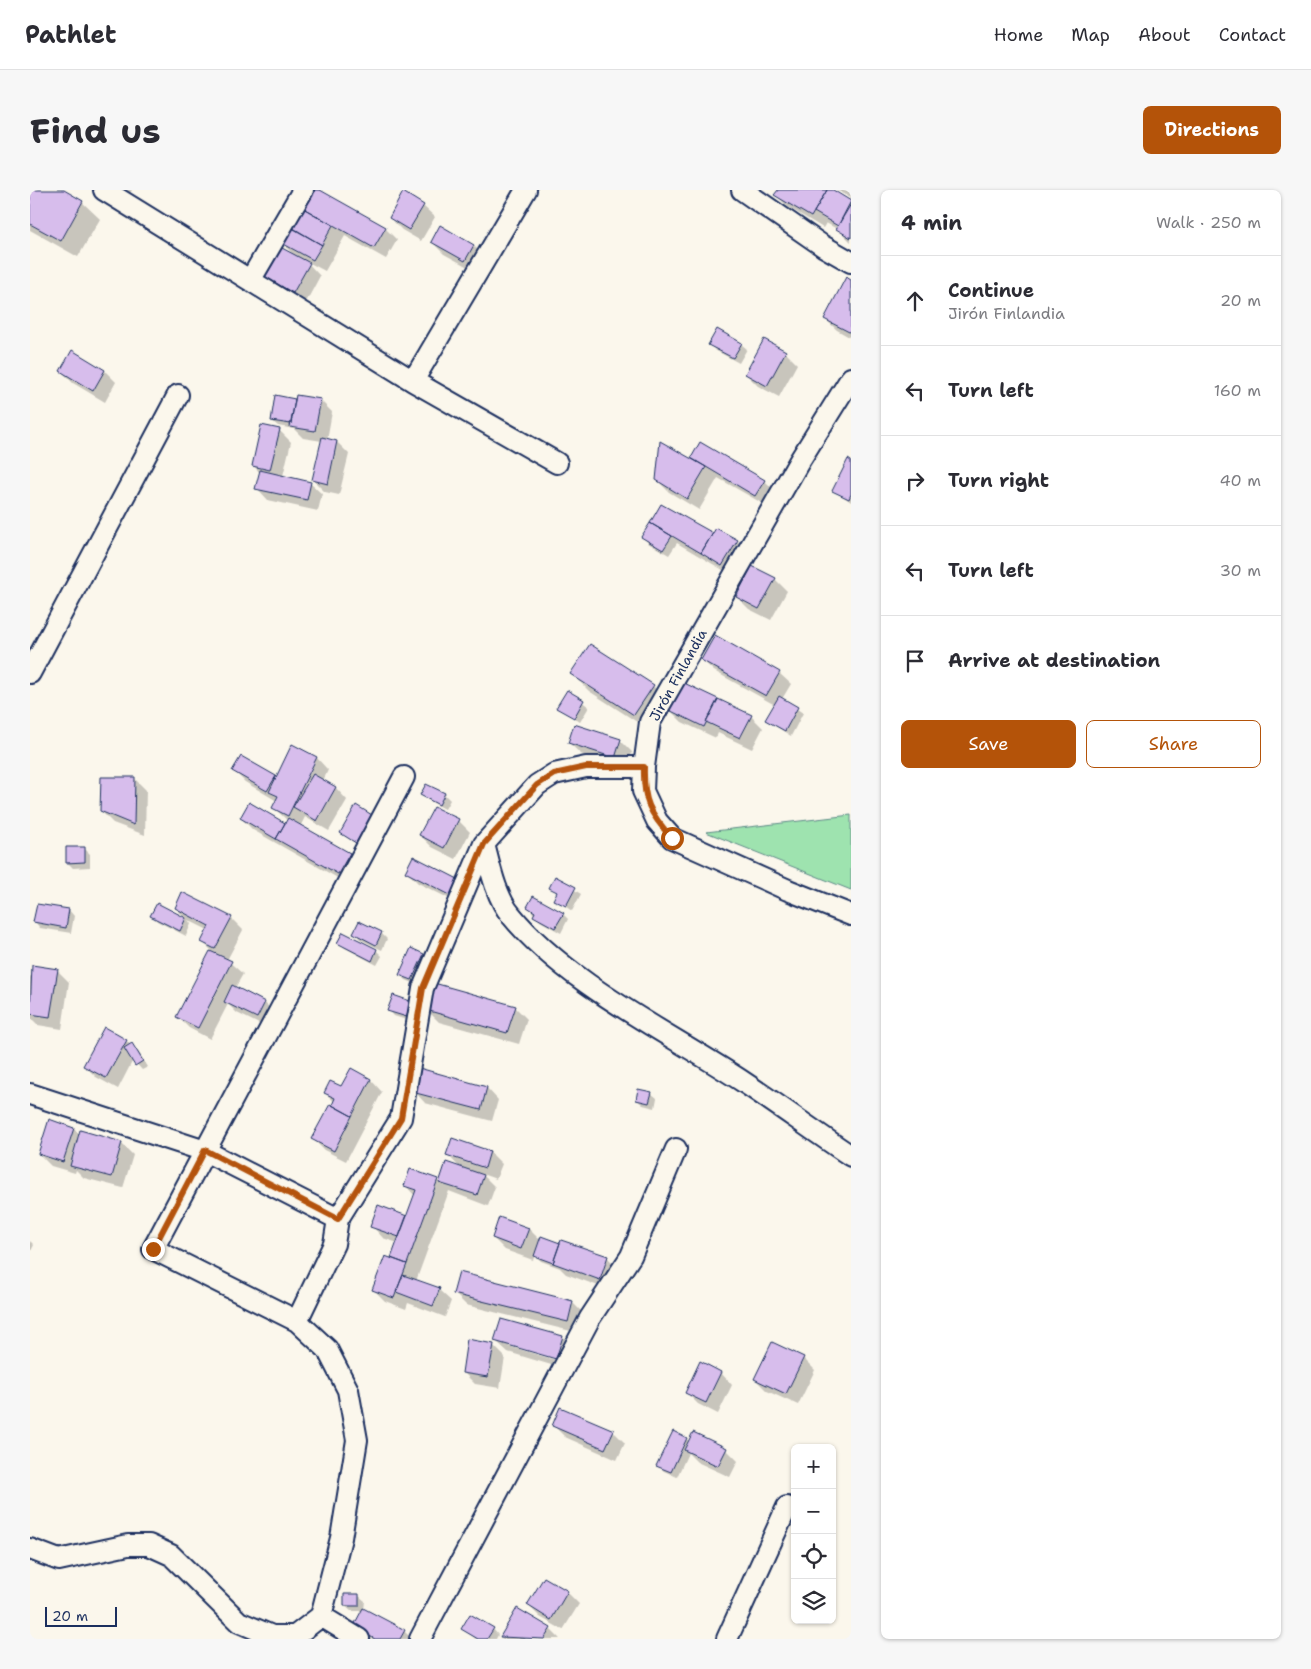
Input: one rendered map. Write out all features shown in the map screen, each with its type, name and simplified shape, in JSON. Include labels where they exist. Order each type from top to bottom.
[{"type":"street","points":[[104,190],[413,381],[557,463]]},
{"type":"street","points":[[251,280],[303,190]]},
{"type":"street","points":[[413,381],[526,190]]},
{"type":"street","points":[[752,193],[823,246],[851,262]]},
{"type":"street","name":"Jirón Finlandia","points":[[851,378],[800,460],[650,722],[643,791],[657,821],[672,838],[788,890],[851,915]]},
{"type":"street","points":[[30,673],[178,394]]},
{"type":"street","points":[[297,1321],[334,1244],[338,1219],[401,1118],[423,988],[484,844],[537,785],[554,774],[586,767],[644,767]]},
{"type":"street","points":[[30,1549],[59,1560],[128,1545],[149,1545],[171,1555],[239,1622],[272,1636],[295,1636],[321,1616],[341,1538],[357,1440],[348,1390],[327,1349],[297,1321],[153,1249],[404,777]]},
{"type":"street","points":[[484,844],[494,879],[509,913],[541,948],[599,991],[744,1083],[851,1156]]},
{"type":"street","points":[[30,1094],[205,1150],[338,1219]]},
{"type":"street","points":[[420,1639],[590,1318],[631,1256],[676,1148]]},
{"type":"street","points":[[727,1639],[787,1507]]},
{"type":"street","points":[[321,1616],[359,1639]]},
{"type":"green space","points":[[851,815],[851,890],[706,832]]},
{"type":"building","points":[[30,190],[64,190],[83,201],[61,241],[30,224]]},
{"type":"building","points":[[314,190],[320,190],[386,227],[374,248],[303,208]]},
{"type":"building","points":[[778,190],[827,190],[811,217],[774,195]]},
{"type":"building","points":[[827,190],[833,190],[851,201],[838,226],[814,212]]},
{"type":"building","points":[[403,192],[424,205],[409,230],[389,218]]},
{"type":"building","points":[[851,204],[851,238],[836,229]]},
{"type":"building","points":[[303,208],[333,225],[322,245],[292,228]]},
{"type":"building","points":[[288,225],[322,245],[313,260],[278,241]]},
{"type":"building","points":[[440,225],[474,245],[465,261],[431,242]]},
{"type":"building","points":[[282,248],[310,263],[293,293],[265,277]]},
{"type":"building","points":[[846,277],[851,280],[851,333],[824,319]]},
{"type":"building","points":[[717,329],[742,343],[733,358],[708,345]]},
{"type":"building","points":[[764,339],[786,351],[767,386],[745,374]]},
{"type":"building","points":[[72,350],[105,370],[93,391],[60,371]]},
{"type":"building","points":[[275,395],[295,399],[291,424],[271,421]]},
{"type":"building","points":[[296,395],[321,399],[315,431],[290,427]]},
{"type":"building","points":[[261,425],[280,429],[270,470],[252,466]]},
{"type":"building","points":[[322,437],[337,441],[328,484],[312,480]]},
{"type":"building","points":[[660,441],[706,467],[687,499],[656,480]]},
{"type":"building","points":[[700,442],[765,480],[755,496],[691,458]]},
{"type":"building","points":[[848,459],[851,461],[851,494],[849,499],[832,491]]},
{"type":"building","points":[[260,470],[311,482],[307,500],[255,489]]},
{"type":"building","points":[[661,504],[713,533],[701,553],[650,523]]},
{"type":"building","points":[[650,523],[672,536],[663,550],[641,537]]},
{"type":"building","points":[[716,528],[738,540],[722,566],[701,553]]},
{"type":"building","points":[[752,566],[776,578],[759,609],[736,597]]},
{"type":"building","points":[[715,635],[780,672],[766,696],[701,660]]},
{"type":"building","points":[[590,644],[654,685],[634,715],[570,674]]},
{"type":"building","points":[[682,682],[718,699],[704,727],[669,710]]},
{"type":"building","points":[[567,690],[584,700],[574,718],[556,708]]},
{"type":"building","points":[[779,696],[798,707],[785,731],[765,720]]},
{"type":"building","points":[[718,699],[752,715],[740,738],[706,722]]},
{"type":"building","points":[[574,724],[621,739],[615,758],[568,743]]},
{"type":"building","points":[[292,744],[317,757],[288,816],[272,808],[278,796],[269,792]]},
{"type":"building","points":[[241,756],[276,776],[267,791],[232,771]]},
{"type":"building","points":[[313,774],[336,787],[317,821],[293,807]]},
{"type":"building","points":[[101,777],[135,777],[134,825],[100,811]]},
{"type":"building","points":[[426,784],[445,793],[439,805],[420,795]]},
{"type":"building","points":[[249,802],[285,823],[276,839],[240,818]]},
{"type":"building","points":[[356,805],[372,815],[356,843],[340,833]]},
{"type":"building","points":[[434,807],[459,819],[444,848],[419,835]]},
{"type":"building","points":[[288,818],[350,853],[338,874],[276,839]]},
{"type":"building","points":[[66,847],[85,847],[85,862],[66,863]]},
{"type":"building","points":[[413,856],[460,880],[452,896],[405,872]]},
{"type":"building","points":[[555,876],[576,887],[566,906],[553,900],[557,892],[549,888]]},
{"type":"building","points":[[182,892],[232,917],[215,949],[201,942],[209,926],[175,908]]},
{"type":"building","points":[[533,896],[564,913],[555,928],[533,916],[535,912],[527,907]]},
{"type":"building","points":[[157,903],[186,918],[180,931],[150,916]]},
{"type":"building","points":[[37,904],[69,909],[66,928],[33,922]]},
{"type":"building","points":[[359,921],[382,932],[376,945],[353,933]]},
{"type":"building","points":[[343,932],[377,949],[372,961],[337,943]]},
{"type":"building","points":[[411,948],[424,954],[412,980],[399,975]]},
{"type":"building","points":[[210,951],[232,961],[198,1028],[176,1017]]},
{"type":"building","points":[[32,965],[58,969],[50,1017],[30,1014]]},
{"type":"building","points":[[434,983],[516,1006],[507,1033],[426,1010]]},
{"type":"building","points":[[232,985],[265,1002],[257,1018],[224,1002]]},
{"type":"building","points":[[393,995],[416,1003],[410,1018],[387,1011]]},
{"type":"building","points":[[104,1027],[127,1040],[106,1078],[83,1066]]},
{"type":"building","points":[[132,1043],[143,1061],[135,1066],[124,1048]]},
{"type":"building","points":[[351,1068],[371,1079],[352,1116],[332,1105],[335,1098],[324,1093],[330,1081],[341,1086]]},
{"type":"building","points":[[419,1068],[487,1087],[481,1110],[412,1092]]},
{"type":"building","points":[[638,1089],[652,1092],[649,1103],[636,1100]]},
{"type":"building","points":[[330,1104],[352,1116],[334,1151],[311,1139]]},
{"type":"building","points":[[49,1119],[74,1128],[63,1162],[38,1154]]},
{"type":"building","points":[[80,1130],[122,1142],[112,1177],[70,1166]]},
{"type":"building","points":[[452,1138],[490,1151],[485,1168],[446,1155]]},
{"type":"building","points":[[446,1162],[484,1175],[477,1195],[439,1183]]},
{"type":"building","points":[[410,1169],[438,1179],[407,1264],[391,1258],[416,1190],[404,1186]]},
{"type":"building","points":[[378,1205],[407,1216],[399,1237],[370,1227]]},
{"type":"building","points":[[499,1217],[529,1228],[521,1249],[492,1238]]},
{"type":"building","points":[[541,1236],[560,1243],[553,1263],[534,1256]]},
{"type":"building","points":[[561,1240],[608,1256],[600,1280],[553,1263]]},
{"type":"building","points":[[385,1256],[407,1264],[394,1298],[372,1290]]},
{"type":"building","points":[[459,1272],[573,1301],[568,1322],[453,1294]]},
{"type":"building","points":[[403,1275],[440,1288],[433,1306],[396,1292]]},
{"type":"building","points":[[501,1319],[563,1336],[556,1359],[494,1341]]},
{"type":"building","points":[[467,1339],[494,1344],[488,1377],[462,1373]]},
{"type":"building","points":[[772,1342],[804,1357],[786,1394],[754,1379]]},
{"type":"building","points":[[700,1361],[721,1372],[706,1403],[685,1393]]},
{"type":"building","points":[[560,1407],[614,1430],[605,1449],[552,1426]]},
{"type":"building","points":[[673,1431],[687,1438],[671,1472],[656,1466]]},
{"type":"building","points":[[693,1432],[727,1448],[718,1466],[684,1450]]},
{"type":"building","points":[[544,1577],[568,1591],[551,1620],[527,1605]]},
{"type":"building","points":[[344,1594],[359,1594],[359,1606],[344,1606]]},
{"type":"building","points":[[363,1608],[405,1630],[400,1639],[375,1639],[353,1627]]},
{"type":"building","points":[[517,1608],[551,1628],[544,1639],[500,1637]]},
{"type":"building","points":[[470,1614],[494,1628],[487,1639],[478,1639],[461,1629]]},
{"type":"route","points":[[153,1249],[205,1150],[338,1219],[363,1182],[401,1118],[423,988],[484,844],[537,785],[554,774],[586,767],[644,767],[643,791],[657,821],[672,838]]}]
